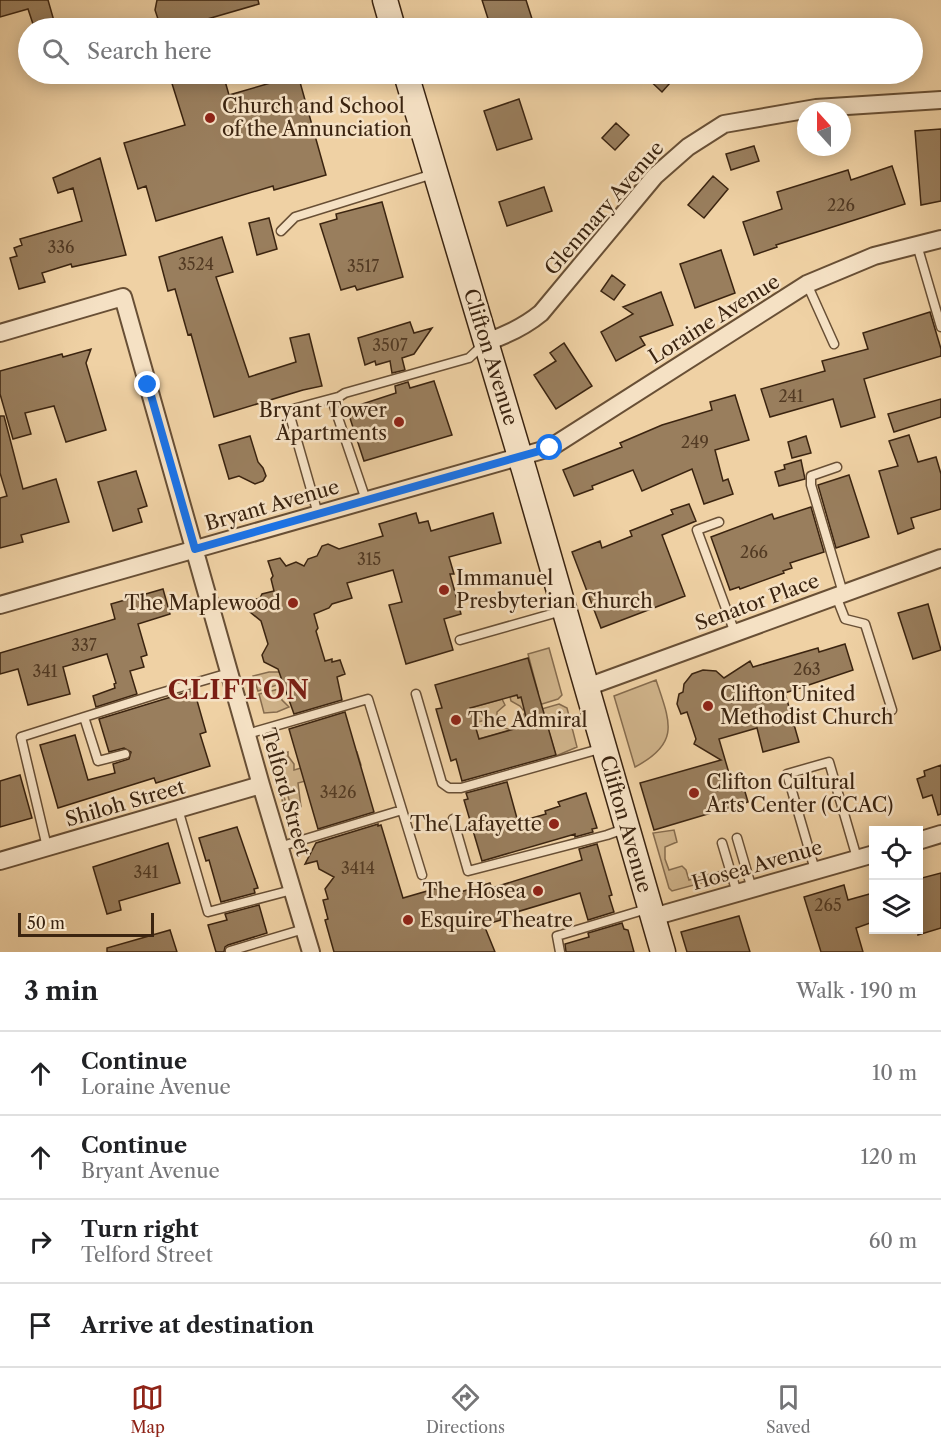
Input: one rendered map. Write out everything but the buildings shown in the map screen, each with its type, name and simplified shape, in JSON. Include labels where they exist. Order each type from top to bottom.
[{"type":"main road","points":[[385,0],[390,18]]},
{"type":"main road","name":"Clifton Avenue","points":[[409,84],[520,456],[663,952]]},
{"type":"street","name":"Glenmary Avenue","points":[[486,342],[517,330],[535,318],[655,176],[688,147],[724,124],[816,108],[941,100]]},
{"type":"street","name":"Loraine Avenue","points":[[520,456],[550,448],[807,284],[874,256],[941,238]]},
{"type":"street","name":"Telford Street","points":[[0,333],[123,297],[261,786],[311,952]]},
{"type":"street","name":"Bryant Avenue","points":[[0,605],[520,456]]},
{"type":"street","name":"Senator Place","points":[[587,687],[941,558]]},
{"type":"street","name":"Shiloh Street","points":[[0,861],[261,786]]},
{"type":"street","points":[[923,839],[941,834]]},
{"type":"street","name":"Hosea Avenue","points":[[651,913],[745,891],[865,856]]},
{"type":"lane","points":[[281,231],[295,217],[436,173]]},
{"type":"lane","points":[[917,244],[941,327]]},
{"type":"lane","points":[[807,284],[834,344]]},
{"type":"lane","points":[[318,514],[290,416],[293,409],[470,358],[486,342]]},
{"type":"lane","points":[[339,396],[333,404],[366,501]]},
{"type":"lane","points":[[837,467],[811,476],[811,485],[845,619],[865,624],[892,710]]},
{"type":"lane","points":[[719,522],[697,530],[735,633]]},
{"type":"lane","points":[[460,640],[565,610]]},
{"type":"lane","points":[[47,847],[21,738],[229,673]]},
{"type":"lane","points":[[416,694],[442,783],[448,788],[461,788],[604,747]]},
{"type":"lane","points":[[247,734],[368,699],[422,875]]},
{"type":"lane","points":[[84,717],[98,761],[125,754]]},
{"type":"lane","points":[[815,870],[787,774],[829,762],[865,856]]},
{"type":"lane","points":[[178,809],[208,912],[292,890]]},
{"type":"lane","points":[[279,847],[402,810]]},
{"type":"lane","points":[[453,819],[468,871],[627,828]]},
{"type":"lane","points":[[737,838],[745,891]]},
{"type":"lane","points":[[722,843],[745,891]]},
{"type":"lane","points":[[560,952],[557,936],[651,913]]},
{"type":"lane","points":[[230,951],[304,929]]},
{"type":"shaded area","points":[[549,648],[562,695],[558,699],[523,710],[511,701],[510,697],[517,695],[518,698],[538,692],[528,654]]},
{"type":"shaded area","points":[[269,672],[291,675],[281,678],[277,685],[258,691],[253,676]]},
{"type":"shaded area","points":[[656,680],[668,720],[666,740],[650,758],[635,767],[614,696]]},
{"type":"shaded area","points":[[279,689],[282,700],[289,707],[277,712],[264,713],[259,694]]},
{"type":"shaded area","points":[[502,699],[505,705],[497,712],[497,717],[474,723],[470,708]]},
{"type":"shaded area","points":[[559,704],[567,708],[577,747],[556,756],[545,718],[518,728],[524,714]]},
{"type":"shaded area","points":[[499,721],[501,727],[512,730],[479,739],[475,727]]},
{"type":"shaded area","points":[[265,734],[296,836],[292,834],[263,735]]},
{"type":"shaded area","points":[[288,752],[294,764],[294,770],[357,752],[361,765],[298,783],[301,807],[292,810],[276,755]]},
{"type":"shaded area","points":[[674,830],[677,842],[665,847],[665,859],[669,870],[682,866],[689,880],[725,870],[727,876],[672,891],[669,888],[653,833]]},
{"type":"place","name":"Church and School of the Annunciation","points":[[210,118]]},
{"type":"place","name":"Bryant Tower Apartments","points":[[399,422]]},
{"type":"place","name":"Immanuel Presbyterian Church","points":[[444,590]]},
{"type":"place","name":"The Maplewood","points":[[293,603]]},
{"type":"place","name":"Clifton United Methodist Church","points":[[708,706]]},
{"type":"place","name":"The Admiral","points":[[456,720]]},
{"type":"place","name":"Clifton Cultural Arts Center (CCAC)","points":[[694,793]]},
{"type":"place","name":"The Lafayette","points":[[554,824]]},
{"type":"place","name":"The Hosea","points":[[538,891]]},
{"type":"place","name":"Esquire Theatre","points":[[408,920]]},
{"type":"district","name":"CLIFTON","points":[[239,690]]},
{"type":"route","points":[[148,385],[195,549],[550,448]]}]
